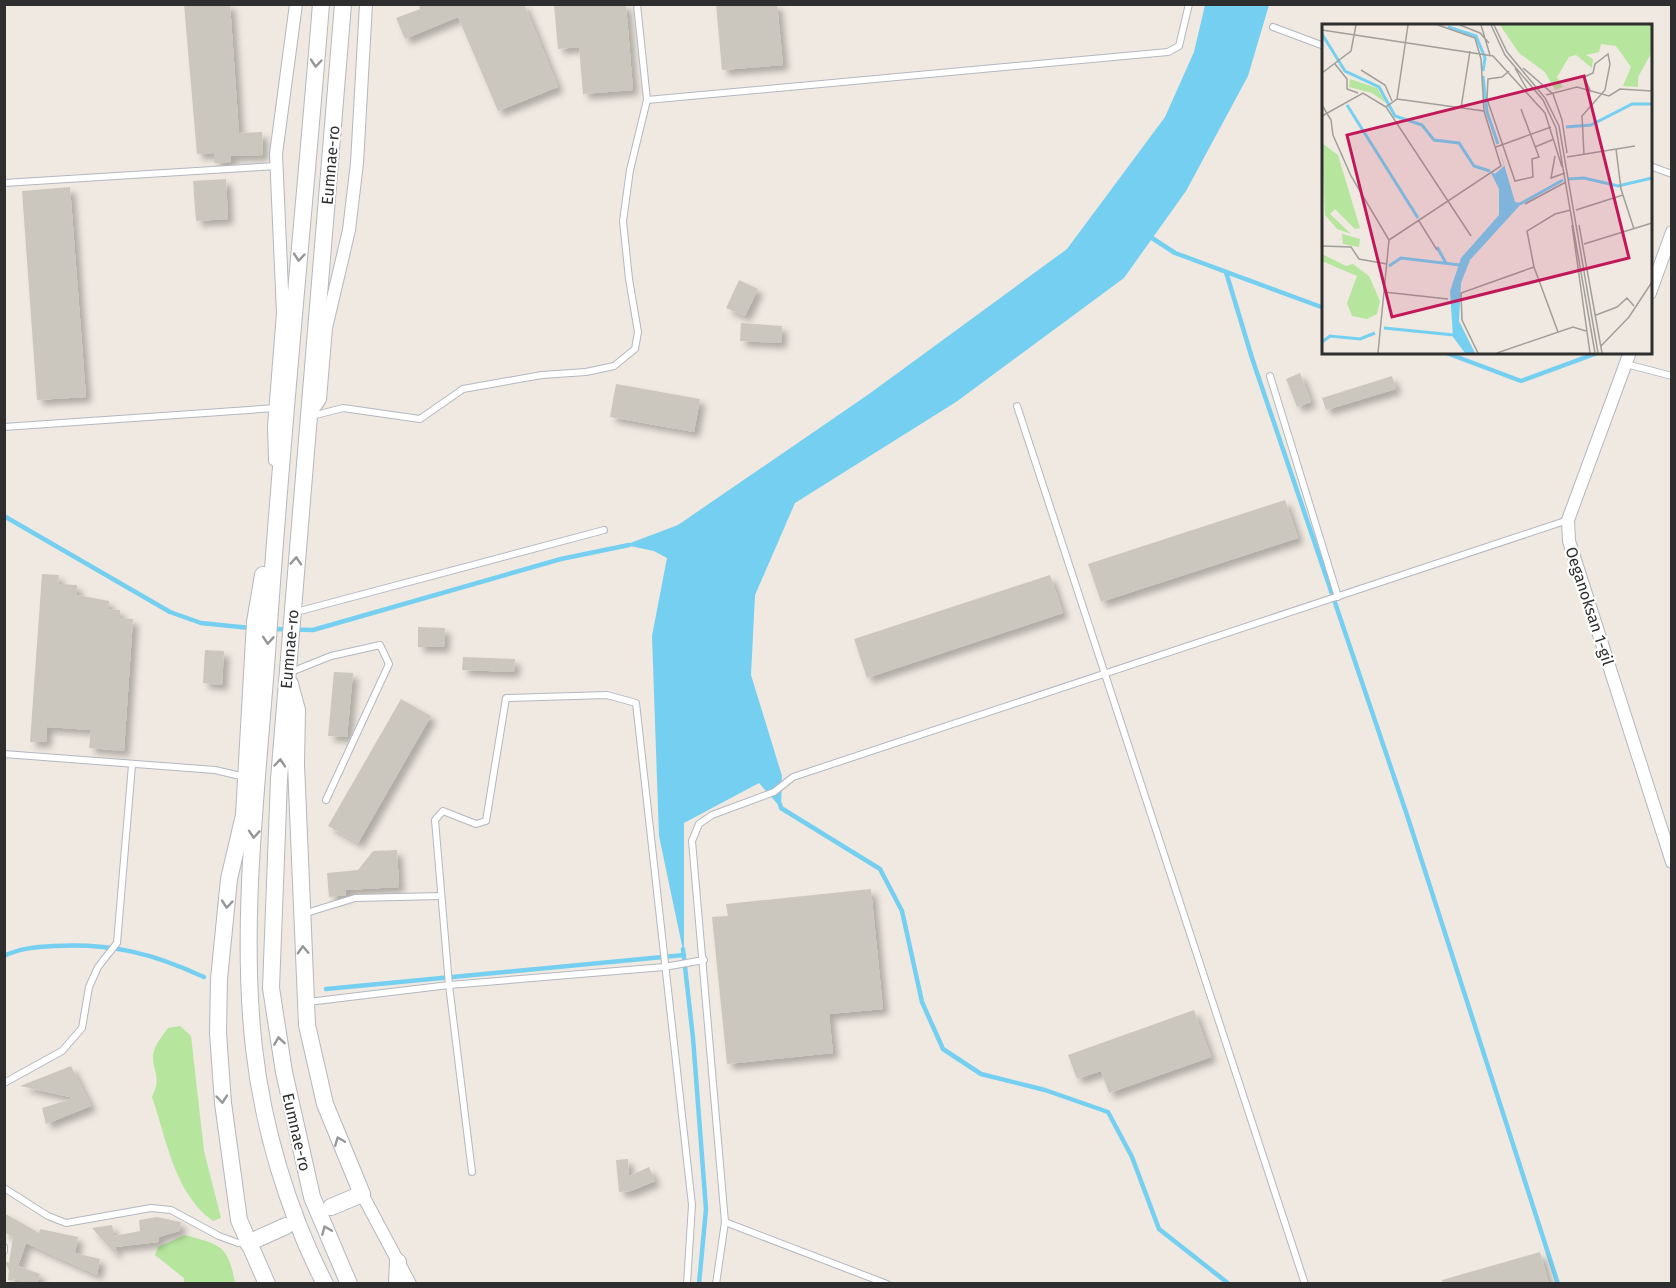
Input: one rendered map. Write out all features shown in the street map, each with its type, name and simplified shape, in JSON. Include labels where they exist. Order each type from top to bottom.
[{"type":"street","points":[[267,1284],[239,1220],[230,1162],[218,1033],[219,979],[229,879],[243,815],[247,778],[254,630],[277,494],[274,426],[283,313],[277,166],[296,4]]},
{"type":"street","name":"Eumnae-ro","points":[[321,4],[277,494],[254,841],[250,993],[254,1049],[275,1152],[293,1206],[325,1284]]},
{"type":"street","name":"Eumnae-ro","points":[[343,4],[279,779],[271,988],[284,1072],[312,1197],[349,1284]]},
{"type":"street","points":[[308,417],[320,399],[326,328],[349,231],[357,163],[366,4]]},
{"type":"street","points":[[1652,287],[1671,232]]},
{"type":"street","name":"Oeganoksan 1-gil","points":[[1628,358],[1568,520],[1569,541],[1671,862]]},
{"type":"street","points":[[287,674],[297,710],[296,764],[306,1002],[316,1071],[325,1104],[362,1194],[410,1284]]},
{"type":"street","points":[[331,1208],[362,1194]]},
{"type":"street","points":[[248,1242],[286,1226]]},
{"type":"street","points":[[397,1284],[398,1262]]},
{"type":"lane","points":[[308,417],[343,408],[420,419],[463,389],[542,375],[614,366],[635,349],[638,332],[629,279],[623,221],[630,170],[647,100],[637,4]]},
{"type":"lane","points":[[647,100],[1168,52],[1179,46],[1189,4]]},
{"type":"lane","points":[[1273,27],[1322,46]]},
{"type":"lane","points":[[4,183],[277,166]]},
{"type":"lane","points":[[1652,167],[1671,174]]},
{"type":"lane","points":[[1628,358],[1671,376]]},
{"type":"lane","points":[[1270,376],[1338,597]]},
{"type":"lane","points":[[1017,406],[1104,675],[1214,1000],[1305,1284]]},
{"type":"lane","points":[[4,427],[276,408]]},
{"type":"lane","points":[[716,1284],[725,1222],[692,841],[699,824],[706,819],[774,792],[793,777],[1568,520]]},
{"type":"lane","points":[[292,616],[604,530]]},
{"type":"lane","points":[[287,674],[331,656],[380,645],[389,664],[326,800]]},
{"type":"lane","points":[[472,1172],[449,985],[435,820],[442,811],[476,824],[486,821],[506,698],[607,695],[636,703],[692,1205],[687,1284]]},
{"type":"lane","points":[[4,754],[215,770],[247,778]]},
{"type":"lane","points":[[4,1083],[62,1051],[82,1028],[89,987],[98,967],[117,943],[132,765]]},
{"type":"lane","points":[[302,915],[355,898],[441,896]]},
{"type":"lane","points":[[306,1002],[449,985],[664,967],[704,960]]},
{"type":"lane","points":[[4,1188],[48,1216],[66,1223],[151,1208],[171,1210],[219,1236],[238,1243],[248,1242]]},
{"type":"lane","points":[[725,1222],[871,1280],[887,1284]]},
{"type":"green space","points":[[180,1026],[191,1036],[204,1151],[221,1218],[213,1221],[189,1196],[181,1181],[152,1097],[157,1081],[154,1051],[168,1028]]},
{"type":"green space","points":[[185,1235],[207,1241],[221,1248],[229,1261],[235,1283],[184,1283],[184,1278],[155,1255],[158,1247]]},
{"type":"water","points":[[1205,5],[1269,5],[1248,76],[1186,191],[1124,278],[956,402],[795,503],[755,595],[751,675],[782,776],[781,808],[759,783],[684,823],[684,955],[659,836],[652,636],[667,558],[654,551],[625,545],[678,525],[869,394],[1067,249],[1165,117],[1194,52]]},
{"type":"building","points":[[184,4],[230,4],[239,133],[262,132],[263,155],[231,156],[231,162],[214,163],[214,153],[197,154]]},
{"type":"building","points":[[419,4],[524,4],[558,87],[498,111],[458,17],[405,39],[396,18],[420,9]]},
{"type":"building","points":[[554,4],[626,4],[633,90],[583,94],[579,47],[558,49]]},
{"type":"building","points":[[716,4],[777,4],[783,65],[722,70]]},
{"type":"building","points":[[226,179],[228,219],[196,221],[193,181]]},
{"type":"building","points":[[70,187],[86,397],[37,400],[22,191]]},
{"type":"building","points":[[739,280],[758,289],[745,316],[726,308]]},
{"type":"building","points":[[741,323],[782,326],[781,343],[740,341]]},
{"type":"building","points":[[1300,373],[1311,402],[1297,407],[1286,379]]},
{"type":"building","points":[[1392,376],[1396,389],[1326,410],[1322,398]]},
{"type":"building","points":[[616,384],[700,399],[694,432],[610,417]]},
{"type":"building","points":[[1285,500],[1298,538],[1101,602],[1088,564]]},
{"type":"building","points":[[42,574],[59,575],[58,584],[77,585],[77,595],[109,601],[109,609],[120,610],[120,618],[133,619],[124,751],[89,748],[91,730],[47,727],[46,742],[30,742]]},
{"type":"building","points":[[1050,575],[1063,613],[867,678],[854,639]]},
{"type":"building","points":[[418,627],[445,628],[444,647],[418,647]]},
{"type":"building","points":[[205,650],[224,651],[222,685],[203,683]]},
{"type":"building","points":[[463,657],[515,659],[514,672],[462,670]]},
{"type":"building","points":[[334,672],[353,673],[347,737],[328,736]]},
{"type":"building","points":[[401,699],[431,716],[358,843],[328,826]]},
{"type":"building","points":[[397,850],[399,887],[346,890],[346,895],[329,897],[327,873],[358,870],[373,851]]},
{"type":"building","points":[[871,889],[883,1009],[829,1014],[833,1053],[727,1064],[712,917],[728,916],[726,904]]},
{"type":"building","points":[[1194,1010],[1211,1057],[1109,1093],[1101,1071],[1077,1079],[1068,1055]]},
{"type":"building","points":[[71,1066],[91,1106],[46,1124],[42,1108],[74,1098],[20,1086]]},
{"type":"building","points":[[628,1159],[629,1176],[649,1167],[655,1181],[631,1191],[619,1192],[616,1160]]},
{"type":"building","points":[[4,1213],[39,1233],[40,1229],[78,1237],[75,1253],[100,1259],[97,1275],[26,1243],[18,1266],[40,1274],[37,1284],[27,1284],[13,1278],[12,1281],[8,1280],[9,1270],[4,1261],[9,1263],[13,1237],[4,1232]]},
{"type":"building","points":[[157,1217],[181,1222],[179,1231],[159,1237],[158,1242],[115,1247],[117,1256],[92,1228],[112,1225],[114,1236],[140,1231],[139,1220]]},
{"type":"building","points":[[1540,1252],[1549,1284],[1443,1284],[1442,1280]]},
{"type":"waterway","points":[[1149,236],[1175,253],[1322,307]]},
{"type":"waterway","points":[[1226,272],[1252,358],[1407,815],[1558,1284]]},
{"type":"waterway","points":[[1449,354],[1521,381],[1595,354]]},
{"type":"waterway","points":[[4,516],[170,612],[201,623],[250,628]]},
{"type":"waterway","points":[[274,629],[313,630],[561,559],[629,545]]},
{"type":"waterway","points":[[780,804],[781,808],[880,869],[902,911],[922,1002],[943,1049],[981,1074],[1045,1090],[1108,1112],[1132,1157],[1159,1229],[1229,1284]]},
{"type":"waterway","points":[[4,956],[35,947],[94,946],[149,956],[204,977]]},
{"type":"waterway","points":[[683,949],[693,1038],[706,1209],[699,1284]]},
{"type":"waterway","points":[[326,989],[684,955]]}]
